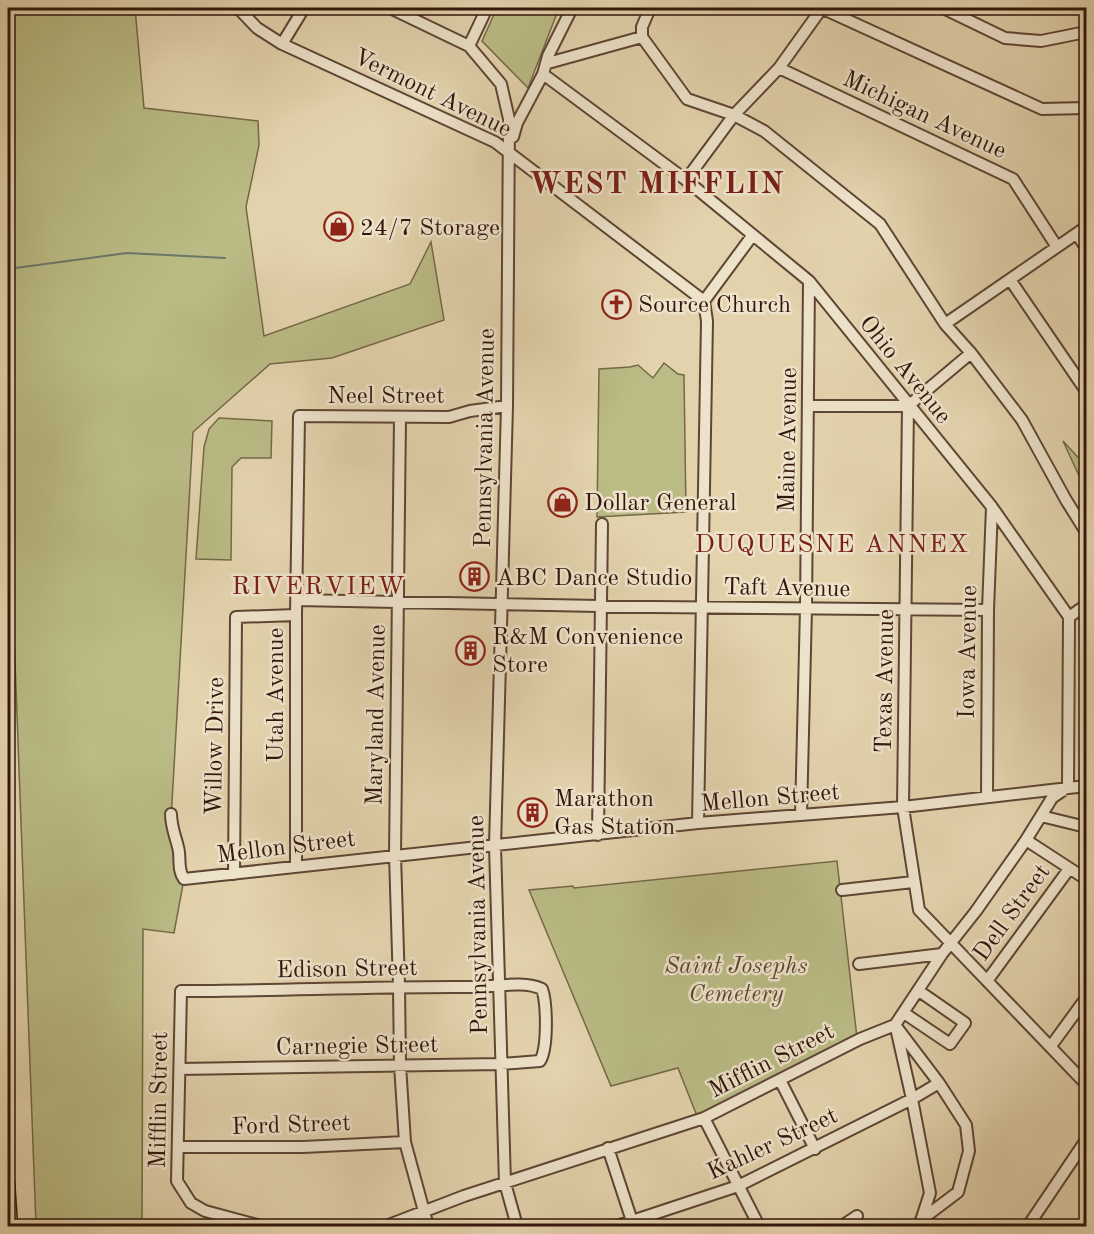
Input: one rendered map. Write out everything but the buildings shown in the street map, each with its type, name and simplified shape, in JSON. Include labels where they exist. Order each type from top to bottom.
[{"type":"main road","points":[[8,1182],[10,1227]]},
{"type":"street","name":"Vermont Avenue","points":[[238,8],[257,28],[282,44],[495,142],[704,301]]},
{"type":"street","points":[[282,44],[304,8]]},
{"type":"street","name":"Pennsylvania Avenue","points":[[390,8],[469,46],[501,84],[509,119],[507,406],[495,846],[506,1183],[517,1227]]},
{"type":"street","points":[[469,46],[487,8]]},
{"type":"street","points":[[510,152],[517,123],[543,74],[548,63],[548,56],[572,8]]},
{"type":"street","points":[[650,8],[642,27],[642,37],[687,99],[734,115],[764,131],[880,224],[945,324],[971,353],[1022,420],[1066,500],[1086,531]]},
{"type":"street","points":[[686,180],[734,115],[779,68],[821,8],[1042,109],[1086,108]]},
{"type":"street","points":[[943,8],[1005,38],[1041,41],[1086,32]]},
{"type":"street","points":[[548,63],[642,37]]},
{"type":"street","name":"Michigan Avenue","points":[[779,68],[1013,179],[1057,247]]},
{"type":"street","name":"Ohio Avenue","points":[[543,74],[686,180],[809,281],[992,507],[1069,617]]},
{"type":"street","points":[[945,324],[1082,231],[1086,248]]},
{"type":"street","points":[[699,823],[707,321],[704,301],[752,236]]},
{"type":"street","name":"Maine Avenue","points":[[801,815],[806,608],[809,281]]},
{"type":"street","points":[[1011,281],[1086,391]]},
{"type":"street","points":[[809,406],[909,406],[971,353]]},
{"type":"street","name":"Neel Street","points":[[300,416],[452,416],[507,406]]},
{"type":"street","name":"Texas Avenue","points":[[909,406],[903,807],[919,910],[1086,1084]]},
{"type":"street","name":"Utah Avenue","points":[[296,866],[296,615],[300,416]]},
{"type":"street","name":"Maryland Avenue","points":[[400,417],[395,855],[400,1065],[405,1142],[428,1227]]},
{"type":"street","name":"Iowa Avenue","points":[[987,797],[988,610],[992,507]]},
{"type":"street","points":[[598,835],[602,524]]},
{"type":"street","name":"Taft Avenue","points":[[297,600],[988,610]]},
{"type":"street","points":[[920,1223],[930,1193],[895,1025],[942,954],[976,911],[1026,840],[1052,798],[1058,792],[1068,788],[1069,617],[1086,605]]},
{"type":"street","name":"Willow Drive","points":[[234,874],[236,617],[296,615]]},
{"type":"street","name":"Mellon Street","points":[[171,814],[181,875],[184,879],[699,823],[903,807],[1086,786]]},
{"type":"street","points":[[1041,816],[1086,827]]},
{"type":"street","points":[[1026,840],[1086,879]]},
{"type":"street","name":"Dell Street","points":[[987,981],[1069,869]]},
{"type":"street","points":[[842,890],[913,882]]},
{"type":"street","points":[[859,964],[942,954]]},
{"type":"street","name":"Carnegie Street","points":[[180,1069],[501,1064],[540,1061],[544,1055],[546,1043],[542,989],[527,984],[514,985]]},
{"type":"street","name":"Edison Street","points":[[182,992],[514,985]]},
{"type":"street","points":[[904,1013],[950,1044],[965,1023],[919,991]]},
{"type":"street","name":"Mifflin Street","points":[[182,992],[177,1181],[191,1203],[205,1211],[261,1227]]},
{"type":"street","points":[[1051,1046],[1086,998]]},
{"type":"street","points":[[895,1025],[939,1083],[966,1125],[969,1151],[958,1192],[920,1223]]},
{"type":"street","name":"Mifflin Street","points":[[386,1227],[424,1211],[704,1118],[860,1038],[895,1025]]},
{"type":"street","points":[[780,1080],[814,1149]]},
{"type":"street","name":"Kahler Street","points":[[617,1227],[738,1186],[912,1099],[939,1083]]},
{"type":"street","points":[[704,1118],[759,1227]]},
{"type":"street","points":[[1028,1227],[1086,1140]]},
{"type":"street","name":"Ford Street","points":[[178,1147],[303,1147],[405,1142]]},
{"type":"street","points":[[608,1148],[632,1221]]},
{"type":"street","points":[[842,1227],[857,1216]]},
{"type":"green space","points":[[8,8],[135,8],[144,108],[258,121],[259,145],[246,207],[264,336],[410,284],[431,242],[444,320],[332,358],[270,364],[193,432],[171,820],[184,879],[174,933],[143,929],[142,1222],[146,1226],[36,1226],[8,473]]},
{"type":"green space","points":[[497,8],[559,8],[528,88],[482,41]]},
{"type":"green space","points":[[664,363],[678,374],[684,375],[686,512],[597,517],[599,369],[638,365],[653,378]]},
{"type":"green space","points":[[219,418],[272,421],[271,458],[241,458],[232,467],[231,560],[196,559],[204,447],[209,429]]},
{"type":"green space","points":[[1063,441],[1086,466],[1086,491]]},
{"type":"green space","name":"Saint Josephs Cemetery","points":[[837,861],[857,1038],[697,1116],[678,1068],[611,1086],[529,890],[573,886],[574,888]]},
{"type":"waterway","points":[[8,269],[127,253],[225,258]]},
{"type":"place","name":"24/7 Storage","points":[[339,227]]},
{"type":"place","name":"Source Church","points":[[617,304]]},
{"type":"place","name":"Dollar General","points":[[563,502]]},
{"type":"place","name":"ABC Dance Studio","points":[[475,577]]},
{"type":"place","name":"R&M Convenience Store","points":[[471,650]]},
{"type":"place","name":"Marathon Gas Station","points":[[533,812]]},
{"type":"district","name":"WEST MIFFLIN","points":[[657,183]]},
{"type":"district","name":"DUQUESNE ANNEX","points":[[832,543]]},
{"type":"district","name":"RIVERVIEW","points":[[319,585]]}]
